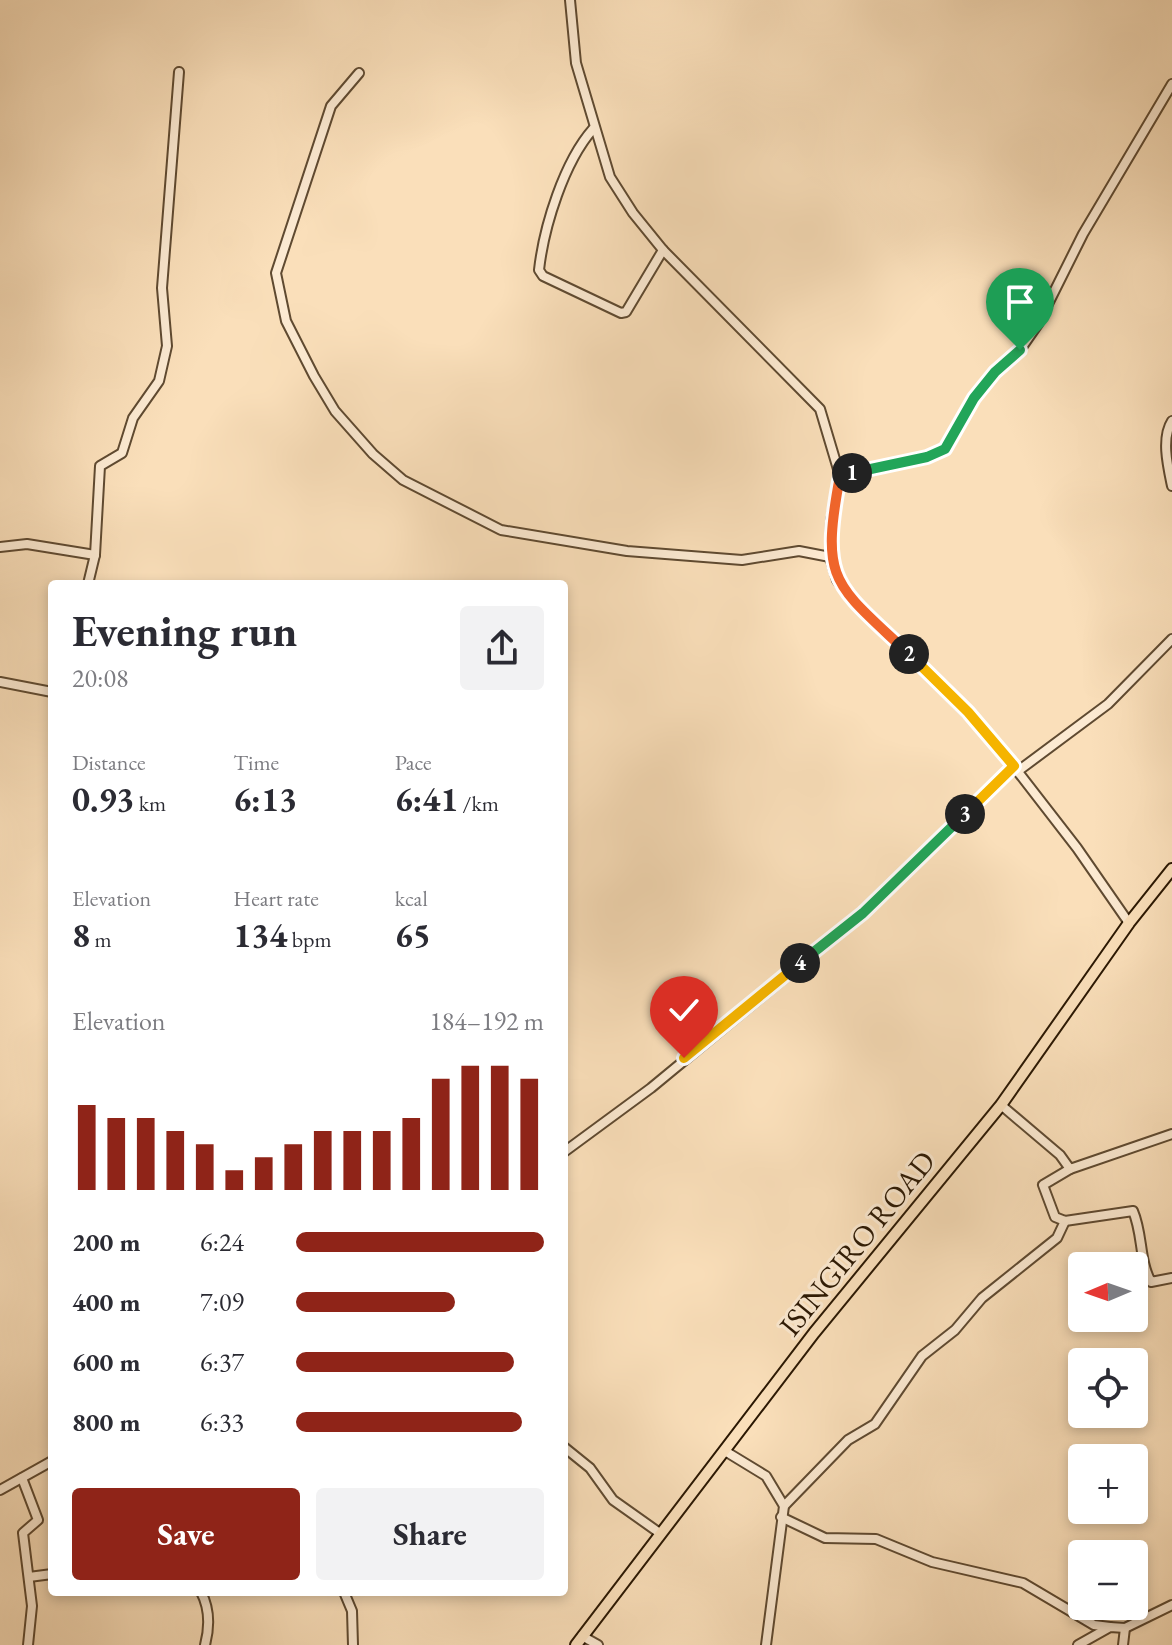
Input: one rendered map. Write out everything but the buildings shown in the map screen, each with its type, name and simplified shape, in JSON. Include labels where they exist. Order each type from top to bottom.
[{"type":"main road","name":"ISINGIRO ROAD","points":[[579,1641],[814,1333],[1001,1105],[1129,923],[1172,869]]},
{"type":"street","points":[[570,0],[576,63],[593,129],[610,177],[633,213],[663,250],[820,409],[840,476],[831,521],[830,557],[837,580],[854,602],[968,712],[1016,769],[1129,923]]},
{"type":"street","points":[[89,580],[95,555],[100,466],[122,453],[133,418],[159,381],[167,346],[162,288],[177,139],[179,72]]},
{"type":"street","points":[[359,73],[331,106],[276,273],[286,321],[314,376],[335,411],[373,454],[403,480],[501,530],[627,551],[742,560],[799,551],[830,557]]},
{"type":"street","points":[[840,476],[927,457],[945,449],[974,398],[995,372],[1020,350],[1038,324],[1083,234],[1172,84]]},
{"type":"street","points":[[593,129],[571,159],[560,188],[539,270],[543,276],[621,313],[630,308],[663,250]]},
{"type":"street","points":[[1172,421],[1166,448],[1172,486]]},
{"type":"street","points":[[0,547],[27,544],[95,555]]},
{"type":"street","points":[[568,1149],[651,1088],[737,1013],[863,913],[1016,769],[1108,704],[1172,639]]},
{"type":"street","points":[[0,682],[48,691]]},
{"type":"street","points":[[1001,1105],[1060,1155],[1070,1169]]},
{"type":"street","points":[[1172,1134],[1070,1169],[1043,1185],[1055,1217],[1065,1221],[1133,1211],[1140,1228],[1145,1272],[1151,1282],[1172,1278]]},
{"type":"street","points":[[766,1645],[784,1506],[848,1440],[875,1424],[922,1356],[955,1330],[982,1298],[1057,1238],[1065,1221]]},
{"type":"street","points":[[568,1450],[590,1468],[613,1500],[661,1534]]},
{"type":"street","points":[[725,1451],[766,1476],[784,1506]]},
{"type":"street","points":[[0,1490],[48,1463]]},
{"type":"street","points":[[22,1478],[38,1520],[23,1533],[32,1606],[28,1645]]},
{"type":"street","points":[[781,1517],[825,1538],[876,1539],[932,1562],[1023,1583],[1094,1625],[1125,1628],[1172,1605]]},
{"type":"street","points":[[29,1577],[48,1575]]},
{"type":"street","points":[[204,1596],[209,1628],[205,1645]]},
{"type":"street","points":[[346,1596],[352,1611],[353,1645]]},
{"type":"street","points":[[1078,1645],[1110,1627]]},
{"type":"street","points":[[1123,1645],[1125,1628]]},
{"type":"street","points":[[579,1641],[598,1645]]},
{"type":"route","points":[[684,1058],[863,913],[1014,766],[934,677],[854,602],[837,580],[830,557],[831,521],[840,476],[927,457],[945,449],[958,431],[974,398],[995,372],[1020,350]]}]
